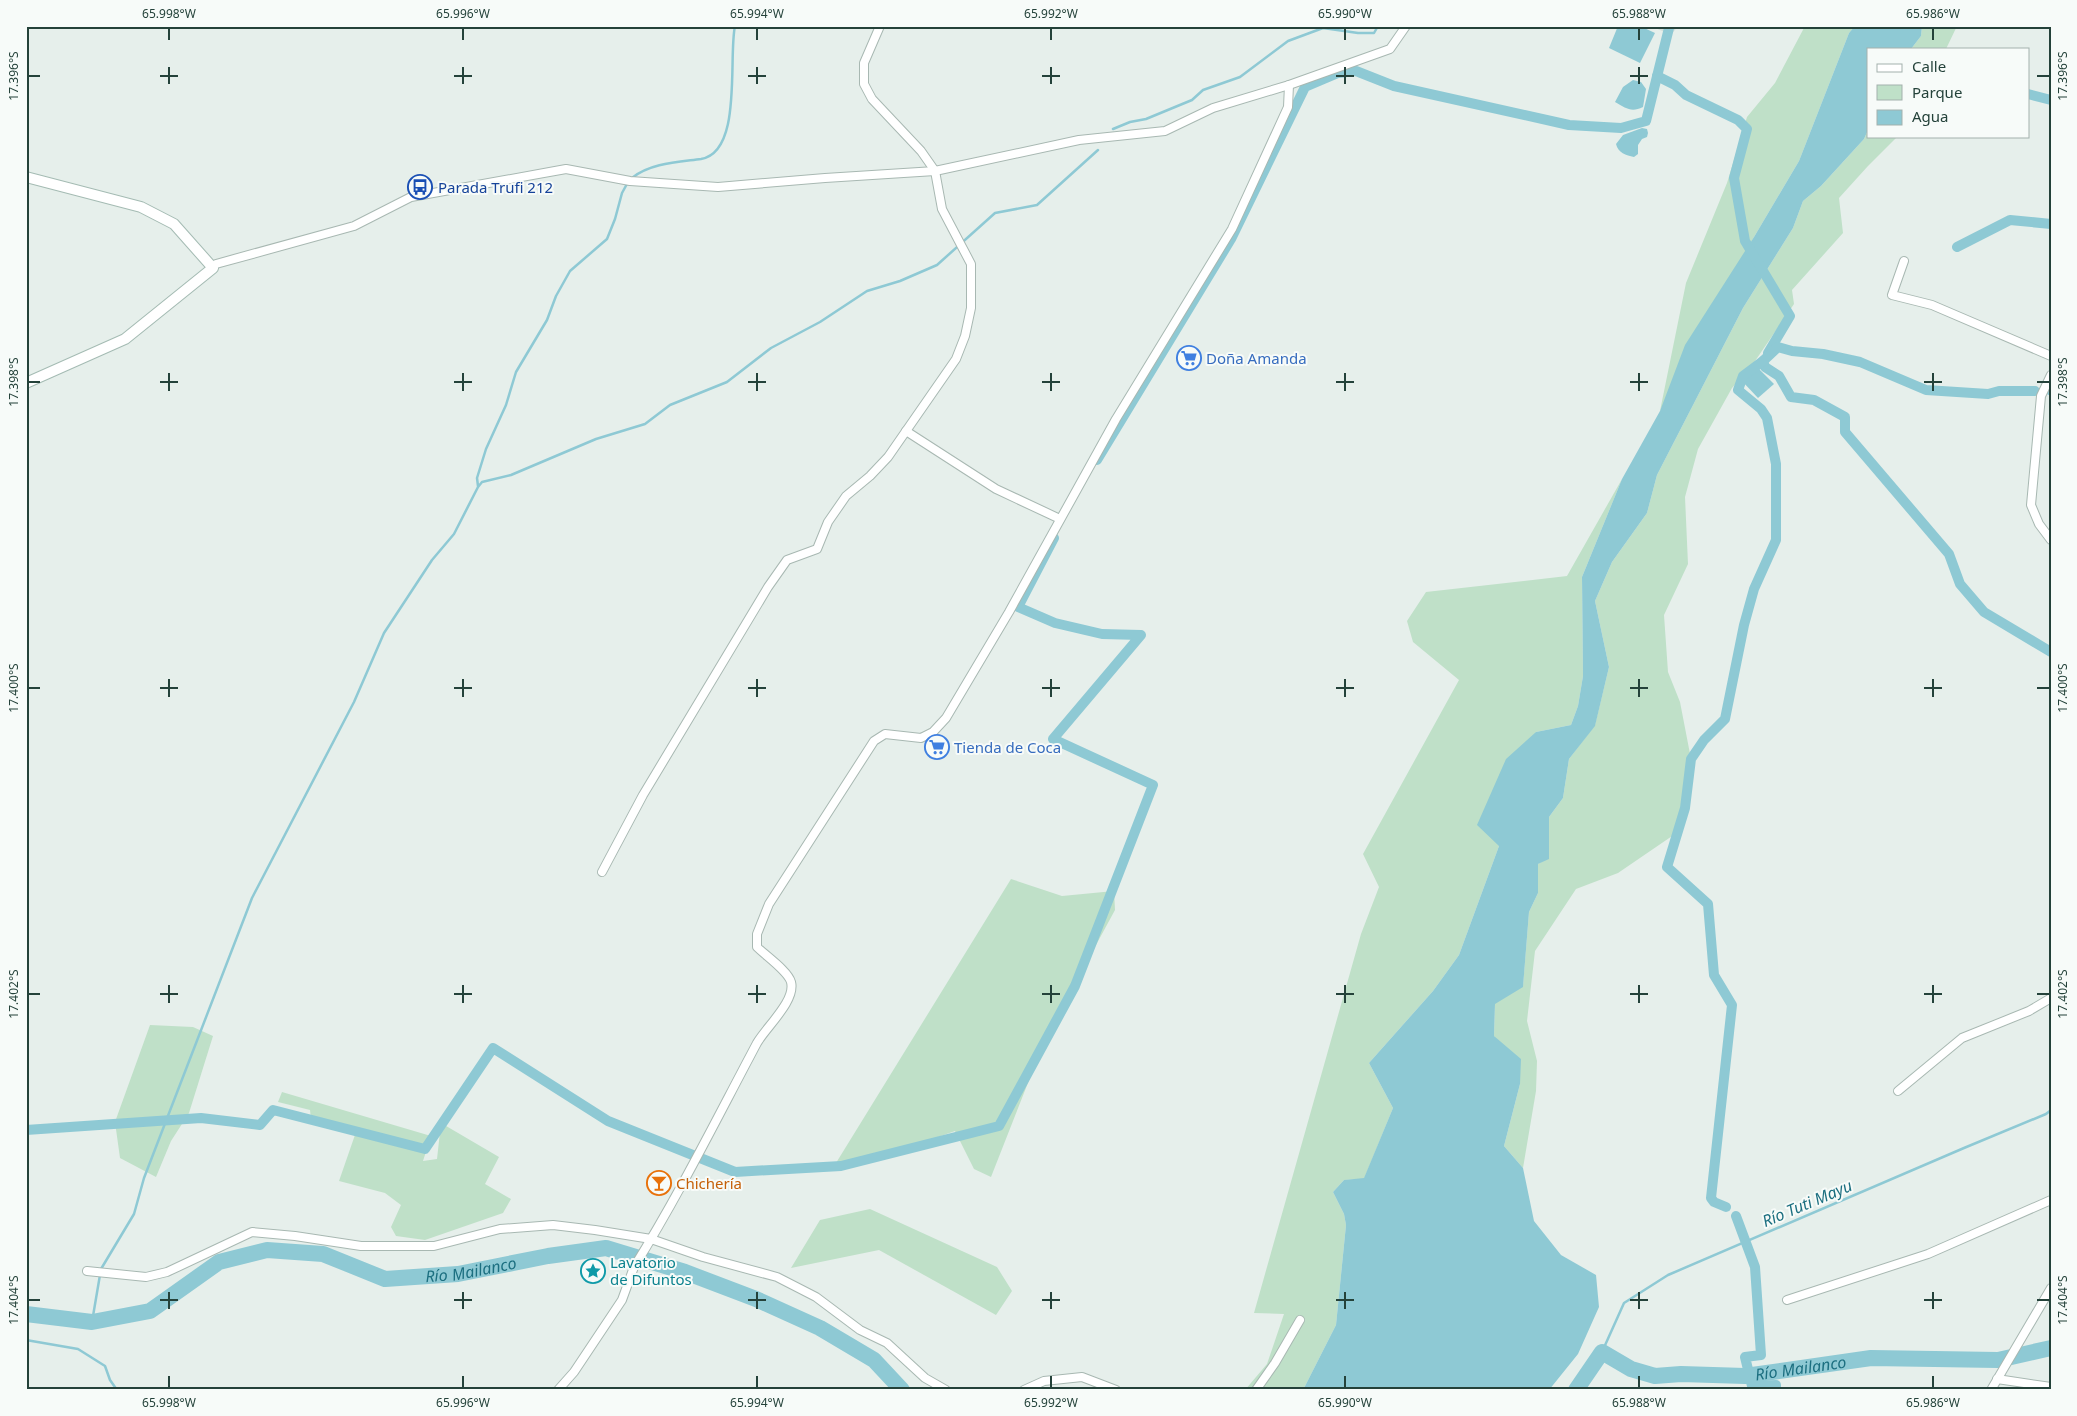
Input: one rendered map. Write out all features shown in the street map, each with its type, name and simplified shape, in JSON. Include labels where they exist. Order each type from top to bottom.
[{"type":"main road","points":[[26,177],[141,207],[174,224],[213,268],[125,339],[26,383]]},
{"type":"street","points":[[602,872],[643,795],[768,587],[787,560],[817,549],[828,522],[846,496],[870,476],[888,457],[956,359],[965,336],[971,308],[971,264],[942,209],[935,171],[921,151],[872,100],[864,84],[864,63],[880,26]]},
{"type":"street","points":[[213,268],[216,264],[354,226],[411,197],[566,169],[630,181],[718,187],[935,171],[1079,140],[1165,131],[1213,108],[1289,85],[1390,49],[1406,26]]},
{"type":"street","points":[[558,1390],[574,1372],[622,1300],[634,1267],[761,1037],[790,998],[791,982],[785,970],[768,959],[757,947],[757,934],[769,904],[874,741],[885,734],[921,738],[933,732],[946,718],[1009,612],[1116,418],[1232,229],[1288,106],[1289,85]]},
{"type":"street","points":[[1904,261],[1892,295],[1932,305],[2051,356]]},
{"type":"street","points":[[2051,375],[2041,396],[2031,505],[2039,524],[2051,540]]},
{"type":"street","points":[[906,431],[996,489],[1060,519]]},
{"type":"street","points":[[1898,1091],[1962,1038],[2029,1011],[2051,998]]},
{"type":"street","points":[[1787,1300],[1928,1254],[2051,1200]]},
{"type":"street","points":[[87,1271],[146,1277],[167,1272],[252,1232],[295,1236],[361,1246],[434,1246],[500,1229],[554,1225],[651,1239],[703,1257],[778,1277],[816,1297],[860,1330],[887,1343],[926,1378],[946,1390]]},
{"type":"street","points":[[1991,1390],[2051,1288]]},
{"type":"street","points":[[1256,1390],[1275,1364],[1300,1320]]},
{"type":"street","points":[[1024,1390],[1044,1381],[1082,1377],[1116,1390]]},
{"type":"street","points":[[1997,1379],[2025,1386],[2051,1387]]},
{"type":"shaded area","points":[[1651,26],[1678,26],[1671,35]]},
{"type":"green space","points":[[1805,26],[1855,26],[1849,33],[1799,161],[1754,237],[1660,411],[1686,283],[1727,183],[1747,117],[1775,83]]},
{"type":"green space","points":[[1922,26],[1957,26],[1946,48],[1912,48],[1921,36]]},
{"type":"green space","points":[[1867,132],[1867,138],[1896,138],[1839,198],[1843,233],[1792,290],[1794,304],[1753,364],[1732,388],[1698,449],[1685,497],[1688,564],[1664,615],[1668,672],[1680,702],[1691,759],[1685,808],[1678,832],[1618,873],[1576,889],[1535,951],[1527,1021],[1537,1061],[1536,1091],[1523,1168],[1504,1146],[1520,1084],[1494,1036],[1495,1003],[1523,986],[1529,912],[1538,893],[1538,864],[1549,858],[1549,817],[1563,798],[1569,759],[1595,725],[1609,667],[1595,601],[1612,562],[1647,513],[1657,475],[1743,308],[1793,228],[1803,201],[1821,186],[1864,139]]},
{"type":"green space","points":[[1622,479],[1582,577],[1583,676],[1578,706],[1571,725],[1536,732],[1499,846],[1459,955],[1433,991],[1369,1063],[1393,1108],[1364,1179],[1344,1180],[1333,1192],[1344,1214],[1346,1225],[1336,1325],[1303,1390],[1245,1390],[1267,1364],[1284,1314],[1254,1313],[1361,934],[1379,887],[1363,854],[1459,680],[1413,642],[1407,621],[1426,592],[1567,576]]},
{"type":"green space","points":[[1011,879],[1062,896],[1114,891],[1115,910],[1046,1037],[991,1177],[974,1169],[955,1131],[913,1146],[836,1163]]},
{"type":"green space","points":[[150,1025],[193,1027],[213,1036],[189,1113],[171,1141],[156,1177],[120,1158],[115,1122]]},
{"type":"green space","points":[[282,1092],[431,1136],[423,1161],[437,1159],[441,1123],[499,1157],[485,1184],[511,1199],[503,1213],[425,1240],[396,1236],[391,1227],[401,1205],[385,1193],[339,1181],[356,1132],[311,1119],[310,1110],[278,1102]]},
{"type":"green space","points":[[870,1209],[997,1267],[1012,1291],[996,1315],[879,1250],[791,1268],[820,1220]]},
{"type":"water","points":[[1618,26],[1640,26],[1655,33],[1640,63],[1609,48]]},
{"type":"water","points":[[1855,26],[1922,26],[1921,36],[1912,48],[1867,48],[1867,132],[1864,139],[1821,186],[1803,201],[1793,228],[1743,308],[1657,475],[1647,513],[1612,562],[1595,601],[1609,667],[1595,726],[1569,759],[1563,798],[1549,817],[1549,859],[1538,864],[1538,893],[1529,912],[1523,987],[1495,1004],[1494,1036],[1521,1059],[1520,1084],[1504,1146],[1523,1168],[1534,1221],[1561,1255],[1596,1275],[1599,1307],[1578,1354],[1549,1390],[1303,1390],[1336,1325],[1346,1225],[1344,1214],[1333,1192],[1344,1180],[1364,1178],[1393,1108],[1369,1063],[1433,991],[1459,955],[1499,846],[1477,825],[1506,759],[1536,732],[1571,725],[1578,706],[1583,676],[1582,577],[1622,479],[1660,411],[1685,345],[1754,237],[1799,161],[1849,33]]},
{"type":"water","points":[[1633,80],[1641,82],[1646,89],[1643,107],[1635,110],[1615,102],[1623,87]]},
{"type":"water","points":[[1642,128],[1647,129],[1648,133],[1647,137],[1642,139],[1638,145],[1638,154],[1634,157],[1620,152],[1616,144],[1623,135]]},
{"type":"water","points":[[1757,367],[1774,384],[1758,398],[1742,381]]},
{"type":"waterway","points":[[632,178],[656,166],[701,159],[714,153],[723,140],[731,101],[735,26]]},
{"type":"waterway","points":[[1113,129],[1130,122],[1146,119],[1192,100],[1203,90],[1240,77],[1288,41],[1323,28],[1358,33],[1374,33],[1378,26]]},
{"type":"waterway","points":[[1097,460],[1231,239],[1305,87],[1338,73],[1356,71],[1394,86],[1569,125],[1621,128],[1646,121],[1669,28]]},
{"type":"waterway","points":[[1657,76],[1675,85],[1686,95],[1738,120],[1747,129],[1734,178],[1745,241],[1790,316],[1768,353]]},
{"type":"waterway","points":[[2030,95],[2051,100]]},
{"type":"waterway","points":[[92,1322],[101,1269],[134,1214],[144,1178],[252,898],[354,702],[384,633],[432,560],[454,534],[482,482],[511,475],[596,439],[645,424],[670,405],[727,382],[771,348],[820,322],[867,291],[900,281],[937,265],[995,213],[1037,205],[1098,150]]},
{"type":"waterway","points":[[478,486],[477,478],[486,449],[506,405],[516,372],[547,320],[556,296],[570,271],[607,239],[622,193],[628,182]]},
{"type":"waterway","points":[[1957,247],[2010,220],[2051,224]]},
{"type":"waterway","points":[[1726,1207],[1714,1202],[1711,1198],[1732,1005],[1714,975],[1708,904],[1667,867],[1685,808],[1691,759],[1704,740],[1725,719],[1744,625],[1754,589],[1776,540],[1776,464],[1767,418],[1761,409],[1738,390],[1743,376],[1778,347],[1860,362],[1926,390],[1988,394],[1999,391],[2035,391]]},
{"type":"waterway","points":[[1763,361],[1765,367],[1779,376],[1791,397],[1814,400],[1845,417],[1845,432],[1949,554],[1960,584],[1984,612],[2051,652]]},
{"type":"waterway","points":[[26,1130],[201,1118],[260,1125],[273,1110],[425,1149],[493,1048],[608,1121],[735,1172],[841,1166],[999,1126],[1075,986],[1153,785],[1053,739],[1141,635],[1102,634],[1055,623],[1018,607],[1054,538]]},
{"type":"waterway","name":"Río Tuti Mayu","points":[[1602,1352],[1624,1303],[1668,1275],[2046,1114],[2051,1110]]},
{"type":"waterway","points":[[1736,1216],[1755,1267],[1761,1355],[1745,1357],[1752,1386],[1776,1385],[1776,1390]]},
{"type":"waterway","name":"Río Mailanco","points":[[26,1314],[92,1322],[150,1311],[219,1262],[267,1250],[323,1254],[385,1279],[458,1274],[548,1256],[606,1248],[685,1272],[756,1299],[820,1328],[874,1360],[902,1390]]},
{"type":"waterway","points":[[26,1340],[78,1349],[105,1366],[110,1380],[117,1390]]},
{"type":"waterway","name":"Río Mailanco","points":[[1576,1390],[1602,1352],[1631,1369],[1655,1376],[1681,1374],[1745,1376],[1871,1358],[1998,1360],[2051,1348]]},
{"type":"place","name":"Parada Trufi 212","points":[[420,187]]},
{"type":"place","name":"Doña Amanda","points":[[1189,358]]},
{"type":"place","name":"Tienda de Coca","points":[[937,747]]},
{"type":"place","name":"Chichería","points":[[659,1183]]},
{"type":"place","name":"Lavatorio de Difuntos","points":[[593,1271]]}]
